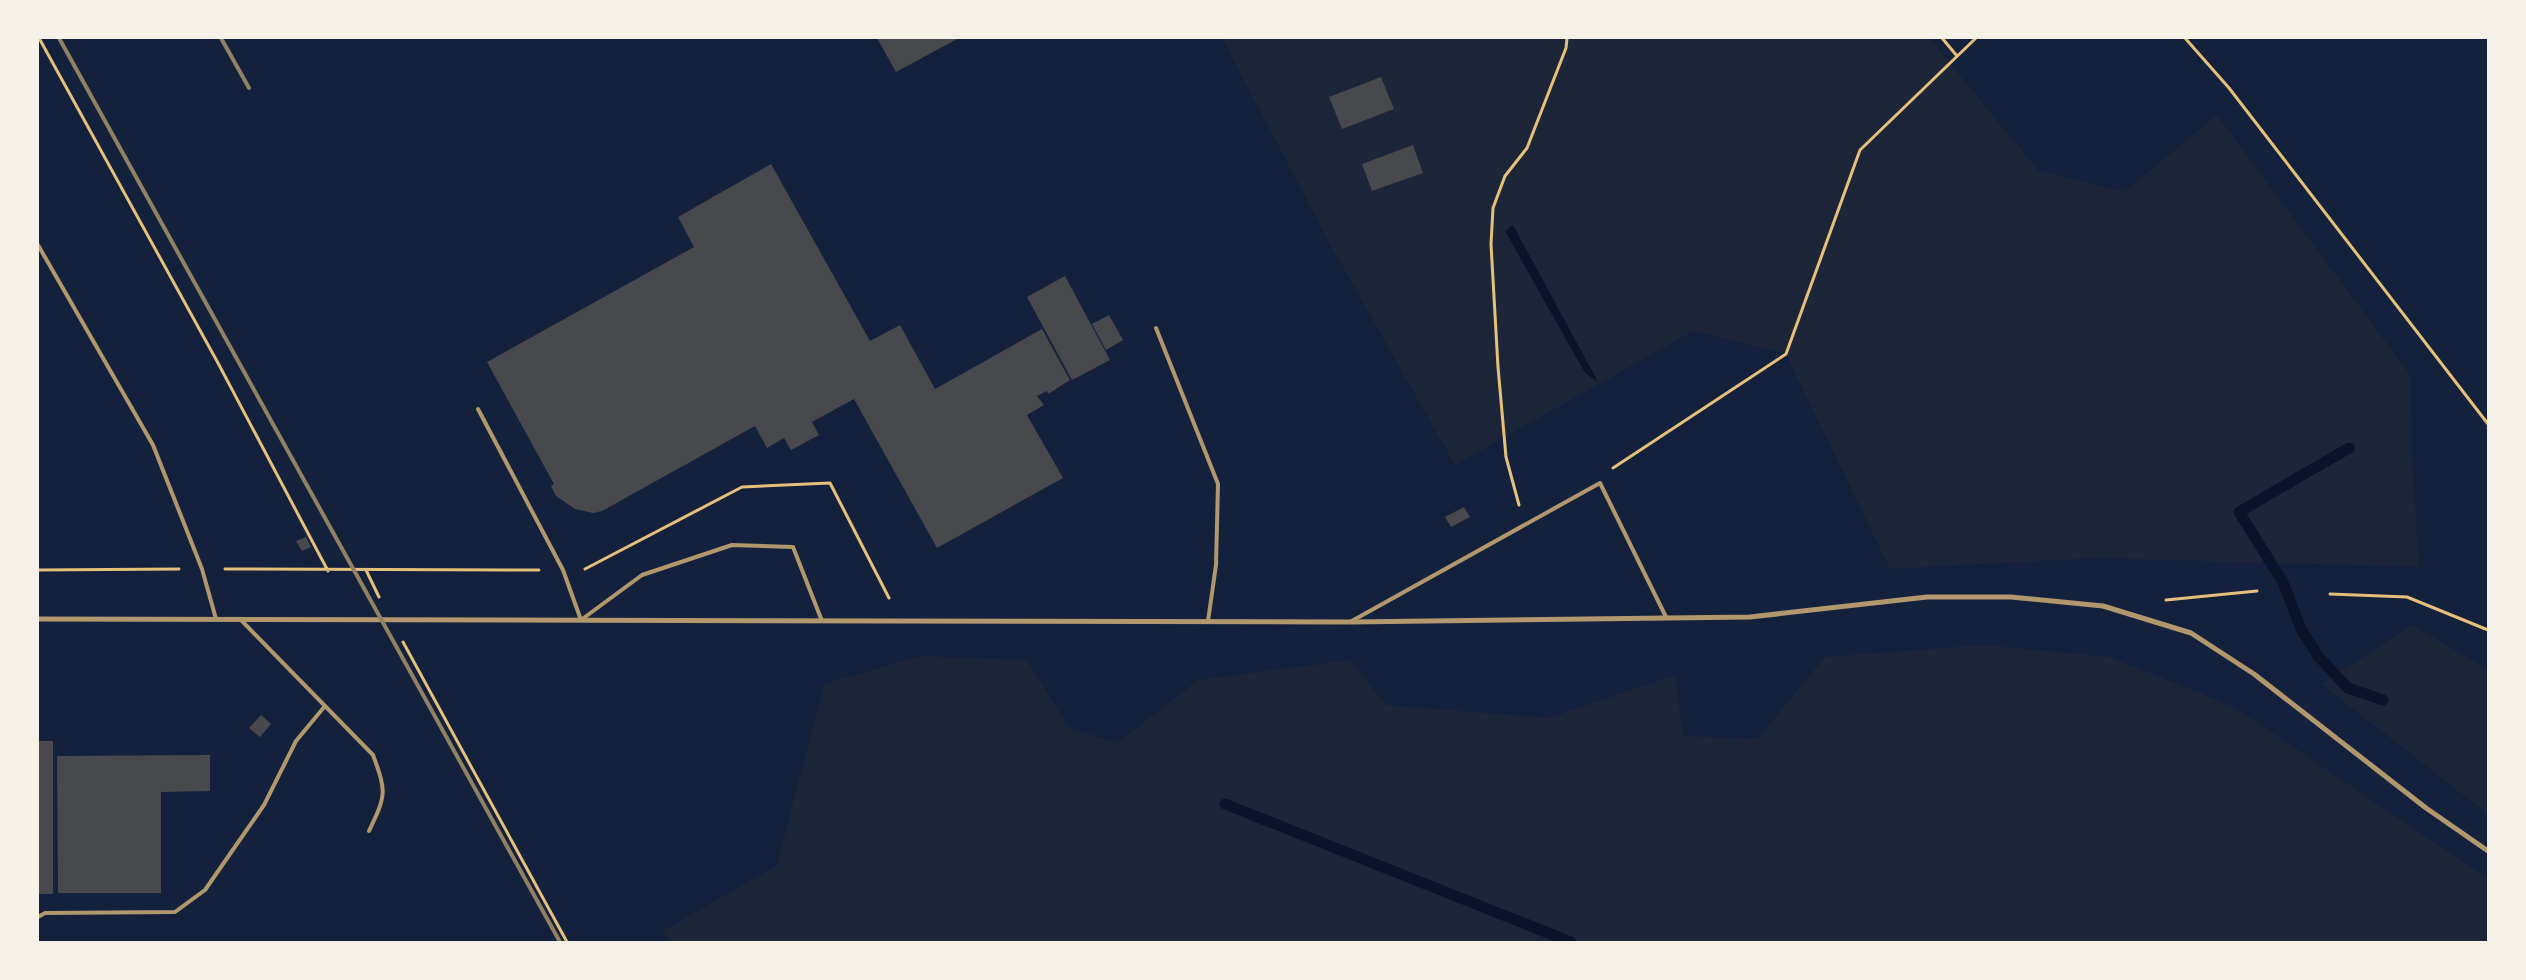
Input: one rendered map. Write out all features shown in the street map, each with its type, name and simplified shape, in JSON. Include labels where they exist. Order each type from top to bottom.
[{"type":"street","points":[[38,619],[1350,622],[1750,617],[1927,597],[2010,597],[2103,606],[2191,633],[2254,674],[2426,808],[2488,851]]},
{"type":"lane","points":[[38,245],[153,446],[202,569],[216,619]]},
{"type":"lane","points":[[1156,328],[1218,484],[1216,565],[1208,622]]},
{"type":"lane","points":[[478,409],[563,570],[581,620],[642,575],[732,545],[793,547],[822,620]]},
{"type":"lane","points":[[1350,622],[1600,483],[1666,617]]},
{"type":"lane","points":[[240,619],[373,755],[382,778],[384,800],[369,831]]},
{"type":"lane","points":[[38,917],[45,913],[175,912],[205,890],[264,805],[296,741],[325,706]]},
{"type":"path","points":[[40,38],[218,363],[328,571]]},
{"type":"path","points":[[1524,526],[1506,457],[1491,244],[1493,208],[1505,176],[1527,148],[1566,48],[1567,38]]},
{"type":"path","points":[[1942,38],[1957,56]]},
{"type":"path","points":[[1600,483],[1614,467],[1786,354],[1860,150],[1976,38]]},
{"type":"path","points":[[2185,38],[2235,96],[2488,424]]},
{"type":"path","points":[[38,570],[202,569],[328,571],[586,569],[742,486],[830,484],[900,621]]},
{"type":"path","points":[[366,570],[390,620],[567,942]]},
{"type":"path","points":[[2160,601],[2257,592]]},
{"type":"path","points":[[2330,594],[2407,597],[2488,630]]},
{"type":"shaded area","points":[[1222,38],[1929,38],[2038,170],[2124,192],[2217,115],[2411,376],[2412,456],[2419,567],[2095,558],[1890,569],[1786,354],[1693,331],[1455,465],[1330,244]]},
{"type":"shaded area","points":[[1513,225],[1598,382],[1585,373],[1505,231]]},
{"type":"shaded area","points":[[2412,625],[2488,669],[2488,814],[2321,684]]},
{"type":"shaded area","points":[[1984,645],[2110,657],[2232,706],[2488,878],[2488,942],[668,942],[663,931],[777,865],[824,684],[921,656],[1027,660],[1068,726],[1116,744],[1198,680],[1351,660],[1386,705],[1549,718],[1675,675],[1683,736],[1757,739],[1825,657]]},
{"type":"building","points":[[877,38],[959,38],[896,72]]},
{"type":"building","points":[[1381,77],[1394,109],[1342,129],[1329,97]]},
{"type":"building","points":[[1413,145],[1423,173],[1372,191],[1362,164]]},
{"type":"building","points":[[771,164],[870,341],[900,325],[935,389],[1042,329],[1070,380],[1048,394],[1047,391],[1037,396],[1044,405],[1027,415],[1063,478],[937,548],[854,399],[812,422],[819,435],[791,450],[784,438],[767,448],[755,426],[602,511],[593,513],[575,509],[556,496],[551,486],[554,484],[487,362],[694,247],[678,217]]},
{"type":"building","points":[[1065,276],[1110,360],[1072,380],[1027,297]]},
{"type":"building","points":[[1109,315],[1123,340],[1106,350],[1092,324]]},
{"type":"building","points":[[1464,507],[1470,517],[1451,527],[1445,517]]},
{"type":"building","points":[[306,537],[311,547],[302,551],[296,541]]},
{"type":"building","points":[[261,715],[271,724],[260,737],[249,728]]},
{"type":"building","points":[[38,741],[53,741],[53,894],[38,894]]},
{"type":"building","points":[[210,755],[210,791],[161,792],[161,893],[58,893],[57,756]]},
{"type":"waterway","points":[[2349,448],[2239,512],[2283,582],[2301,629],[2318,656],[2348,688],[2383,700]]},
{"type":"waterway","points":[[1225,804],[1571,942]]},
{"type":"railway","points":[[59,38],[560,942]]},
{"type":"railway","points":[[221,38],[249,88]]}]
